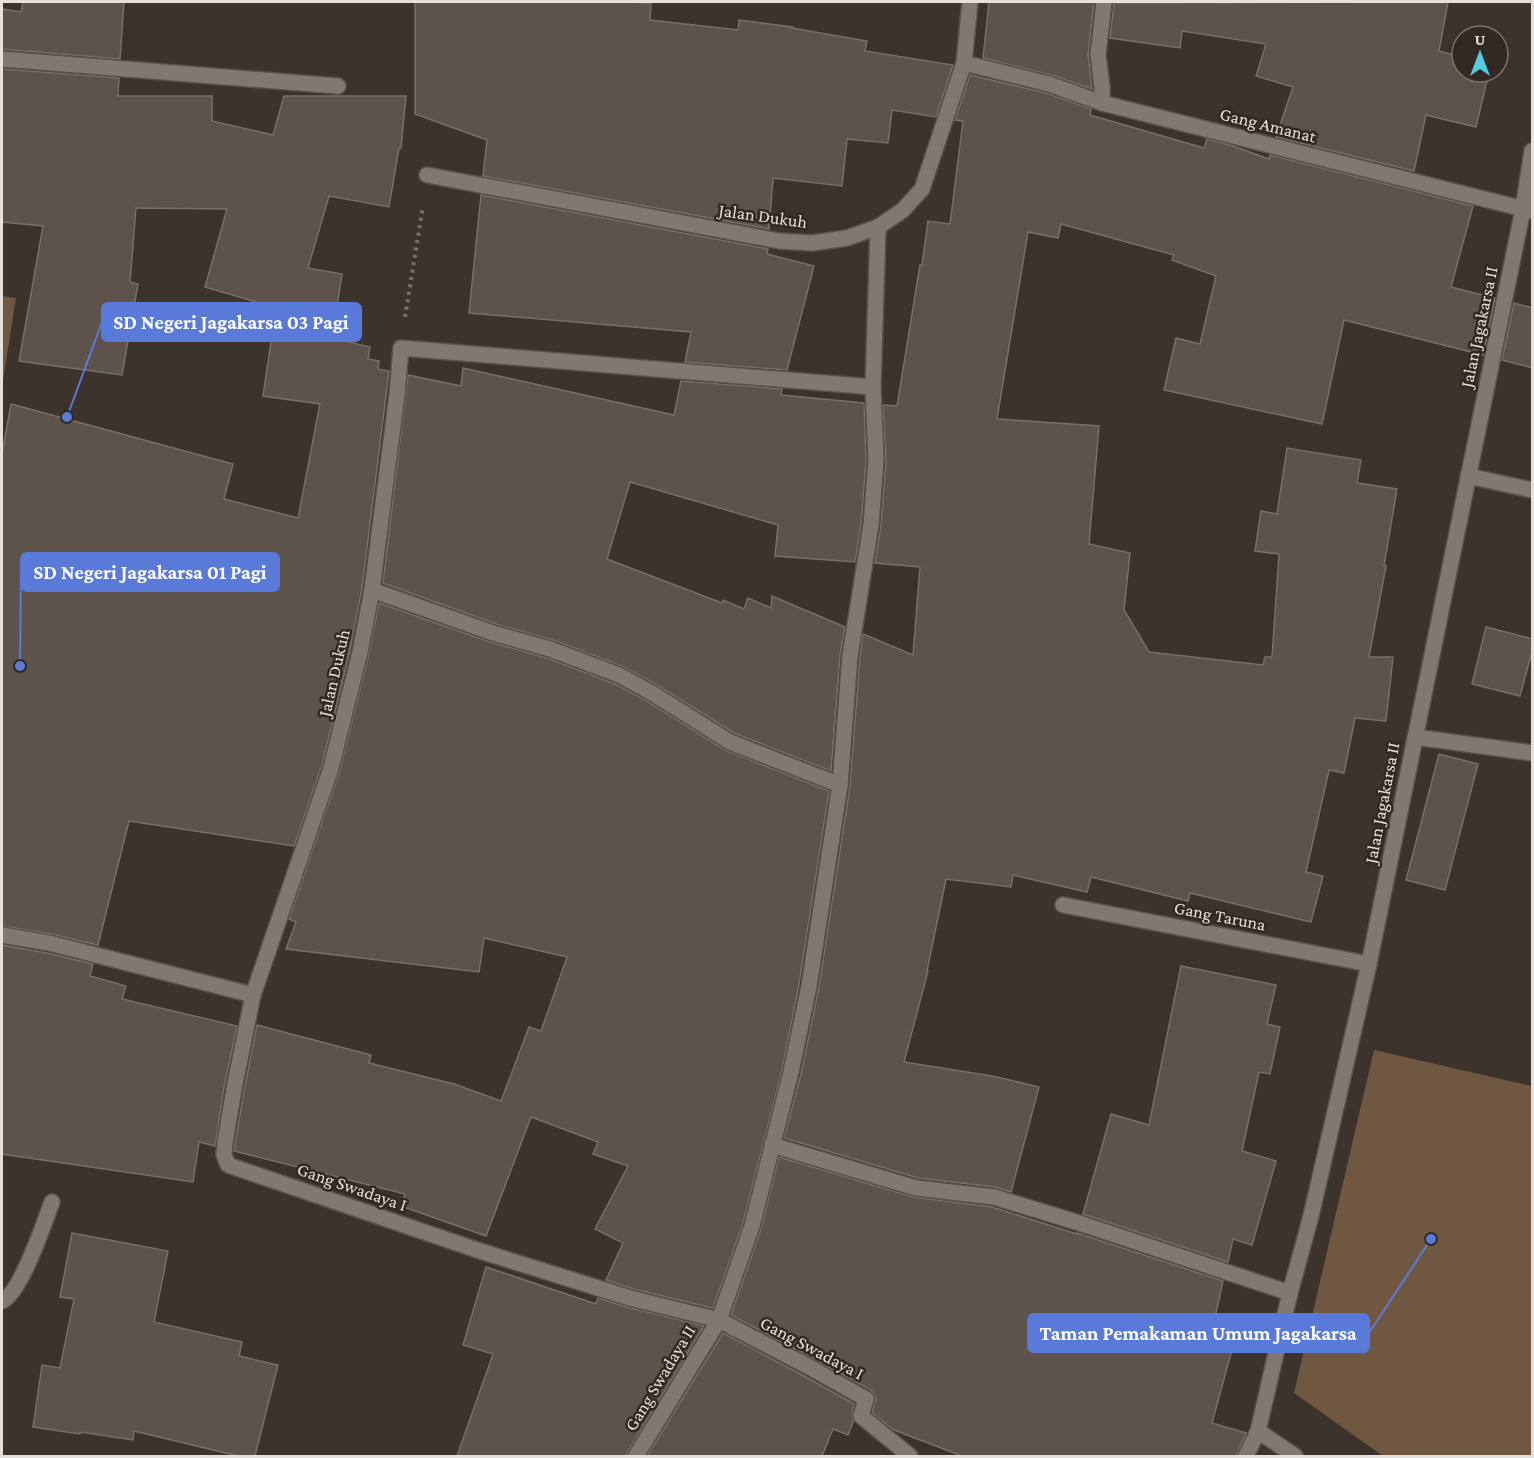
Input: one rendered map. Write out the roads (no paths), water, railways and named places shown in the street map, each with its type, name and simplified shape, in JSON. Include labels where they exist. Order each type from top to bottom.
[{"type":"street","name":"Jalan Dukuh","points":[[427,175],[779,241],[812,243],[847,238],[878,227],[903,210],[922,189],[964,63],[970,2]]},
{"type":"street","points":[[1102,103],[1098,56],[1104,2]]},
{"type":"street","points":[[2,59],[338,86]]},
{"type":"street","name":"Gang Amanat","points":[[964,63],[1049,84],[1102,103],[1528,210]]},
{"type":"street","name":"Jalan Jagakarsa II","points":[[1246,1456],[1258,1431],[1290,1293],[1311,1216],[1369,964],[1468,476],[1528,210],[1533,152]]},
{"type":"street","name":"Gang Swadaya II","points":[[636,1456],[719,1320],[752,1226],[791,1072],[809,986],[840,785],[850,656],[871,525],[876,460],[873,387],[878,227]]},
{"type":"street","name":"Jalan Dukuh","points":[[253,995],[331,768],[360,652],[372,591],[401,348],[873,387]]},
{"type":"street","points":[[1468,476],[1533,490]]},
{"type":"street","points":[[372,591],[493,633],[550,649],[619,675],[730,742],[840,785]]},
{"type":"street","points":[[1415,737],[1533,753]]},
{"type":"street","name":"Gang Taruna","points":[[1063,905],[1369,964]]},
{"type":"street","points":[[2,935],[49,942],[253,995]]},
{"type":"street","name":"Gang Swadaya I","points":[[253,995],[225,1143],[224,1155],[228,1165],[480,1251],[619,1295],[719,1320],[866,1399],[861,1416],[910,1456]]},
{"type":"street","points":[[772,1145],[916,1188],[994,1197],[1290,1293]]},
{"type":"street","points":[[2,1301],[16,1286],[52,1202]]},
{"type":"street","points":[[1258,1431],[1295,1456]]},
{"type":"place","name":"SD Negeri Jagakarsa 03 Pagi","points":[[67,417]]},
{"type":"place","name":"SD Negeri Jagakarsa 01 Pagi","points":[[20,666]]},
{"type":"place","name":"Taman Pemakaman Umum Jagakarsa","points":[[1431,1239]]}]
